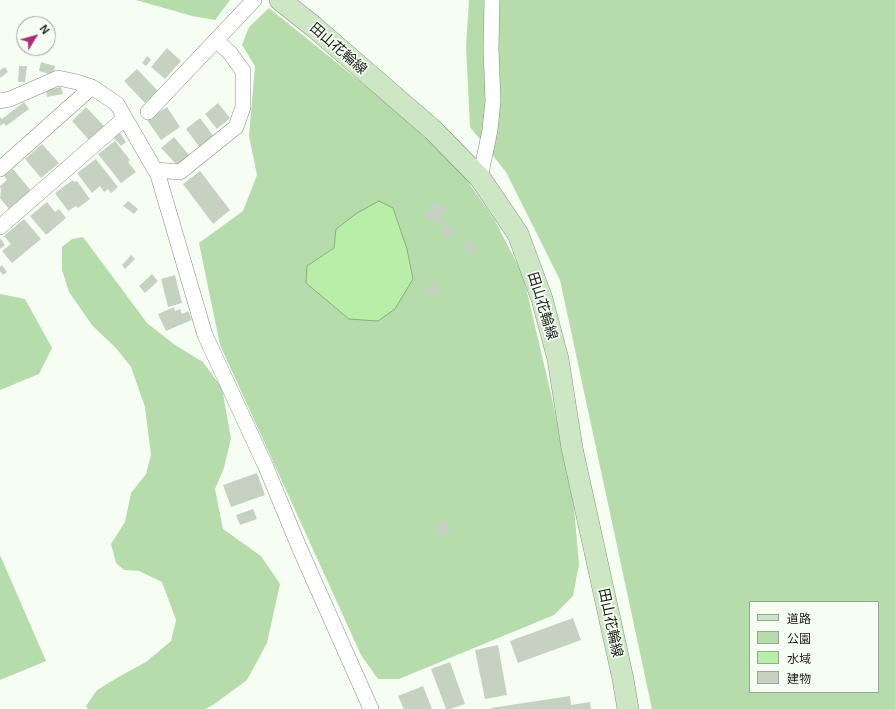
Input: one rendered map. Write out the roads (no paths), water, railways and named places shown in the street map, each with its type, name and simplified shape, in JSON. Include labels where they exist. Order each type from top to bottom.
[{"type":"main road","name":"田山花輪線","points":[[280,0],[313,26],[433,130],[480,178],[518,234],[542,299],[558,360],[572,448],[628,709]]},
{"type":"street","points":[[148,112],[254,0]]},
{"type":"street","points":[[480,178],[490,130],[493,101],[491,48],[492,0]]},
{"type":"street","points":[[156,170],[180,172],[236,127],[242,107],[243,71],[230,53],[216,40]]},
{"type":"street","points":[[3,103],[58,78],[92,87],[117,104],[156,170],[205,335],[266,467],[371,709]]},
{"type":"street","points":[[0,169],[92,87]]},
{"type":"street","points":[[0,228],[125,118]]},
{"type":"water","points":[[379,201],[393,208],[407,249],[413,279],[395,309],[378,321],[349,319],[306,283],[307,266],[334,248],[336,229],[357,213]]}]
